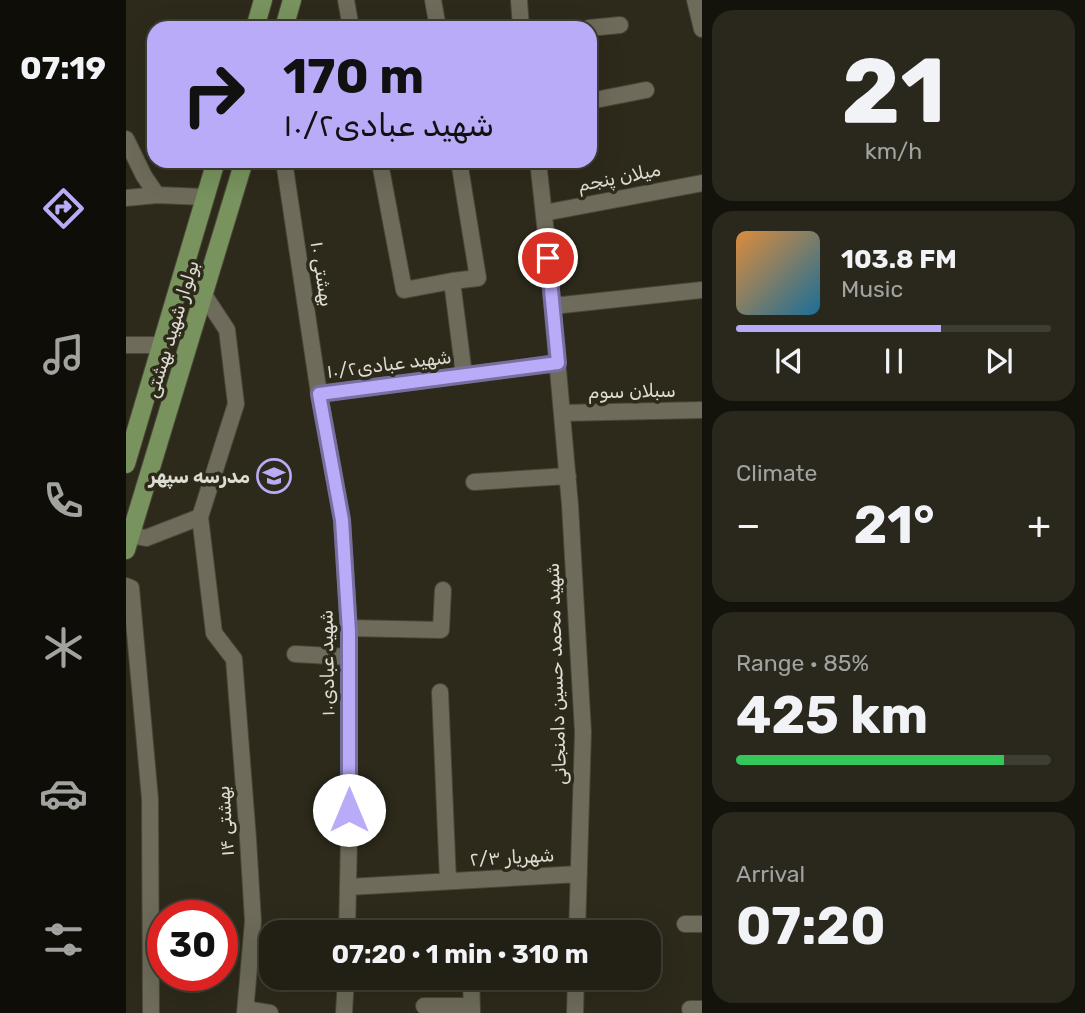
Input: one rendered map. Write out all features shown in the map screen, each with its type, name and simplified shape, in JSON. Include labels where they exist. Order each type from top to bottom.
[{"type":"main road","points":[[257,21],[263,0]]},
{"type":"main road","points":[[286,21],[292,0]]},
{"type":"main road","name":"بولوار شهید بهشتی","points":[[126,464],[214,168]]},
{"type":"main road","name":"بولوار شهید بهشتی","points":[[128,543],[242,168]]},
{"type":"street","points":[[346,0],[350,21]]},
{"type":"street","points":[[433,0],[437,21]]},
{"type":"street","points":[[519,0],[520,21]]},
{"type":"street","points":[[695,0],[702,29]]},
{"type":"street","points":[[597,27],[620,25]]},
{"type":"street","points":[[597,100],[646,90]]},
{"type":"street","points":[[126,139],[144,176],[158,195]]},
{"type":"street","name":"بهشتی ۱۰","points":[[285,168],[319,394]]},
{"type":"street","points":[[381,168],[404,290],[478,278],[460,168]]},
{"type":"street","name":"شهید محمد حسین دامنجانی","points":[[539,168],[568,476],[583,732],[577,920]]},
{"type":"street","name":"میلان پنجم","points":[[544,213],[702,183]]},
{"type":"street","points":[[126,198],[158,195],[206,197]]},
{"type":"street","points":[[452,281],[464,375]]},
{"type":"street","points":[[553,306],[702,290]]},
{"type":"street","points":[[128,543],[200,517],[236,404],[227,330],[204,295]]},
{"type":"street","points":[[126,345],[162,345]]},
{"type":"street","name":"شهید عبادی۱۰/۲","points":[[319,394],[558,363]]},
{"type":"street","name":"شهید عبادی۱۰","points":[[319,394],[342,520],[349,628],[347,920]]},
{"type":"street","name":"سبلان سوم","points":[[562,413],[702,410]]},
{"type":"street","points":[[474,482],[568,476]]},
{"type":"street","name":"بهشتی ۱۴","points":[[200,517],[214,633],[234,659],[253,921],[245,1011]]},
{"type":"street","points":[[126,586],[131,588],[150,799],[151,1013]]},
{"type":"street","points":[[349,628],[441,630],[443,590]]},
{"type":"street","points":[[295,654],[349,657]]},
{"type":"street","points":[[440,692],[448,881]]},
{"type":"street","name":"شهریار ۲/۳","points":[[348,887],[579,874]]},
{"type":"street","points":[[685,924],[702,924]]},
{"type":"street","points":[[344,1013],[345,990]]},
{"type":"street","points":[[424,1006],[472,1009],[471,990]]},
{"type":"street","points":[[575,1013],[576,990]]},
{"type":"street","points":[[245,1011],[270,1013]]},
{"type":"place","name":"مدرسه سپهر","points":[[274,476]]},
{"type":"route","points":[[349,810],[349,632],[342,520],[319,394],[558,363],[548,258]]}]
